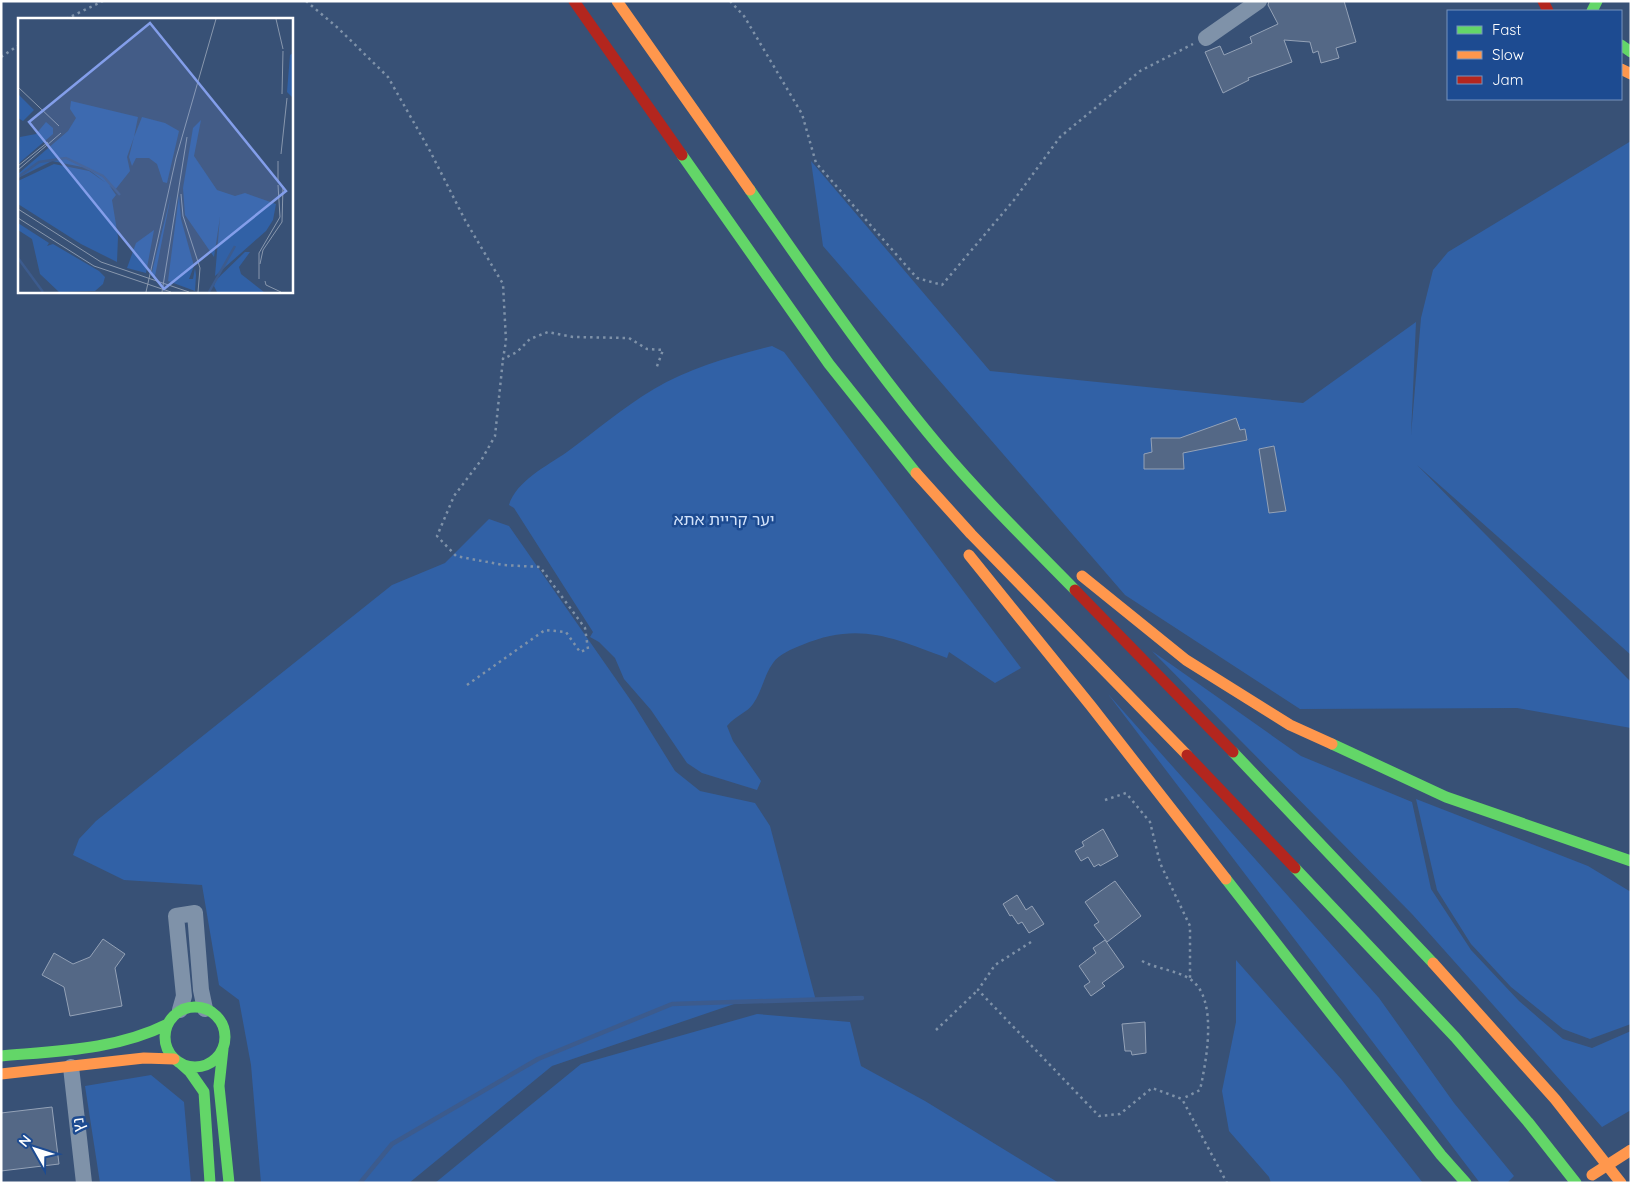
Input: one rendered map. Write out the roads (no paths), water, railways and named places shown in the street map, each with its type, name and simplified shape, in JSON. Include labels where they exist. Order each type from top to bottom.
[{"type":"main road","points":[[574,1],[799,321],[942,519]]},
{"type":"main road","points":[[617,1],[827,301],[899,397],[996,510],[1284,804],[1481,1014],[1555,1100],[1621,1183]]},
{"type":"main road","points":[[799,321],[872,419],[971,534],[1258,828],[1455,1037],[1578,1183],[1631,1150]]},
{"type":"main road","points":[[899,397],[1029,531],[1058,555]]},
{"type":"main road","points":[[959,542],[1090,706],[1441,1155],[1466,1183]]},
{"type":"main road","points":[[1072,568],[1130,617],[1186,660],[1290,725],[1446,797],[1631,862]]},
{"type":"main road","points":[[1,1056],[129,1041],[152,1034],[168,1024],[180,1010],[190,1007],[205,1009],[219,1018],[224,1028],[225,1038],[219,1086],[229,1183]]},
{"type":"main road","points":[[168,1024],[164,1039],[166,1049],[177,1062],[190,1072],[204,1092],[210,1183]]},
{"type":"main road","points":[[1,1074],[144,1058],[200,1067],[210,1063],[223,1049]]},
{"type":"main road","points":[[1441,1155],[1460,1183]]},
{"type":"street","points":[[1206,38],[1258,1]]},
{"type":"street","points":[[180,1010],[184,996],[176,916],[194,913],[201,990],[205,1009]]},
{"type":"street","name":"נץ","points":[[71,1067],[84,1183]]},
{"type":"waterway","points":[[360,1183],[392,1144],[538,1059],[672,1004],[862,998]]},
{"type":"park label","name":"יער קריית אתא","points":[[724,519]]}]
